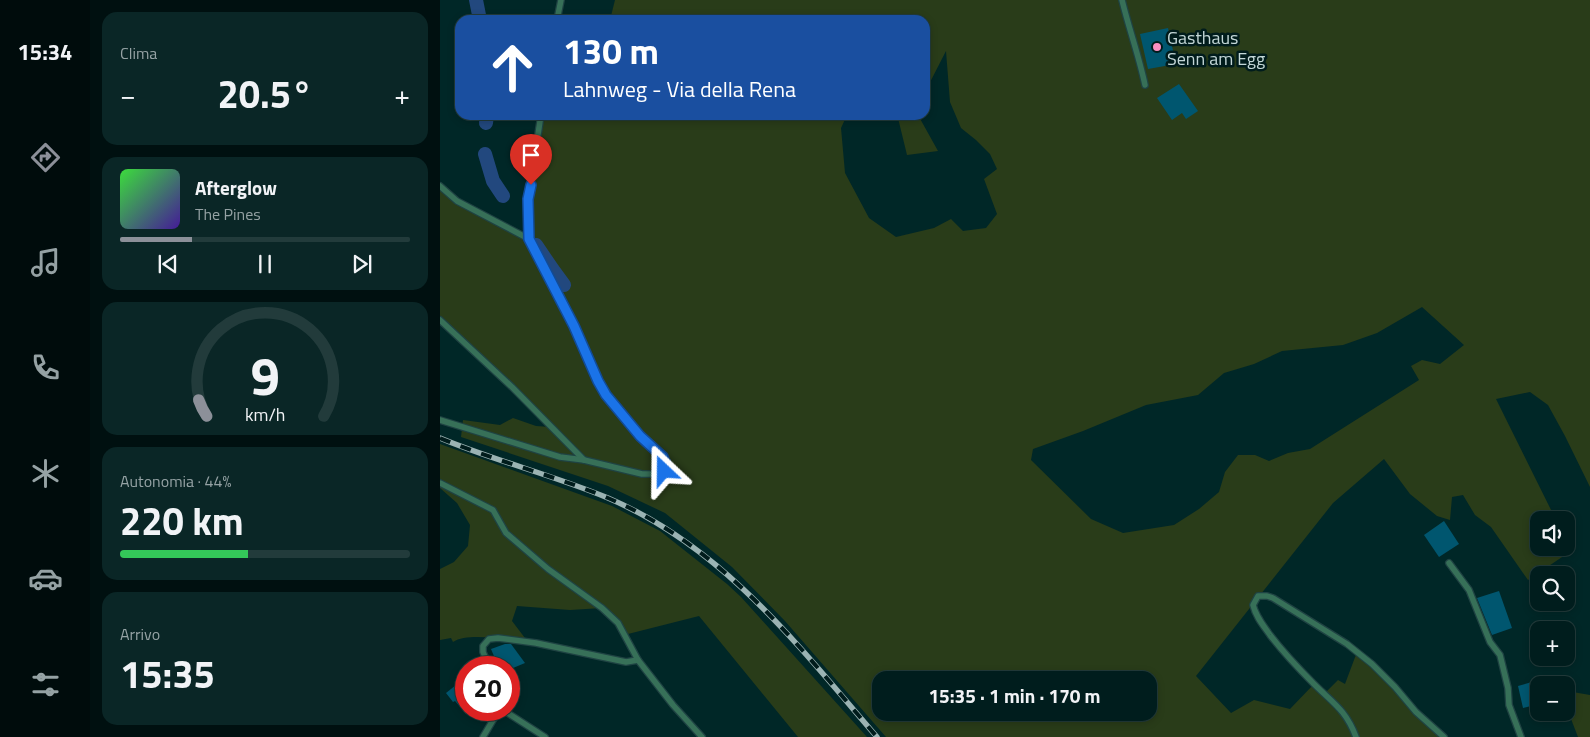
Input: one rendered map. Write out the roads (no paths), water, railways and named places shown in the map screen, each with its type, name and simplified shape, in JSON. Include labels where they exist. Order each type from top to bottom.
[{"type":"lane","points":[[558,15],[561,0]]},
{"type":"lane","points":[[1122,0],[1128,28],[1141,64],[1145,85]]},
{"type":"lane","points":[[440,420],[560,457],[584,460],[642,474],[658,474],[664,471],[666,467],[663,457],[640,436],[601,389],[574,326],[529,239],[528,199],[540,120]]},
{"type":"lane","points":[[440,186],[457,201],[529,239]]},
{"type":"lane","points":[[440,320],[512,387],[584,460]]},
{"type":"lane","points":[[440,483],[493,510],[506,533],[548,569],[602,608],[618,623],[638,660],[673,705],[702,737]]},
{"type":"lane","points":[[1449,563],[1469,590],[1490,642],[1500,655],[1508,688],[1509,705],[1521,737]]},
{"type":"lane","points":[[1356,737],[1350,722],[1337,704],[1314,684],[1282,650],[1255,614],[1253,605],[1258,596],[1273,598],[1347,644],[1372,664],[1416,712],[1444,737]]},
{"type":"lane","points":[[485,656],[483,646],[489,639],[498,638],[536,643],[626,662],[638,660]]},
{"type":"lane","points":[[483,737],[492,721]]},
{"type":"lane","points":[[520,721],[545,737]]},
{"type":"waterway","points":[[476,0],[479,15]]},
{"type":"waterway","points":[[485,154],[493,181],[503,196]]},
{"type":"waterway","points":[[536,245],[564,285]]},
{"type":"railway","points":[[440,438],[608,498],[649,519],[687,543],[723,571],[756,601],[787,633],[877,737]]},
{"type":"place","name":"Gasthaus Senn am Egg","points":[[1157,47]]}]
